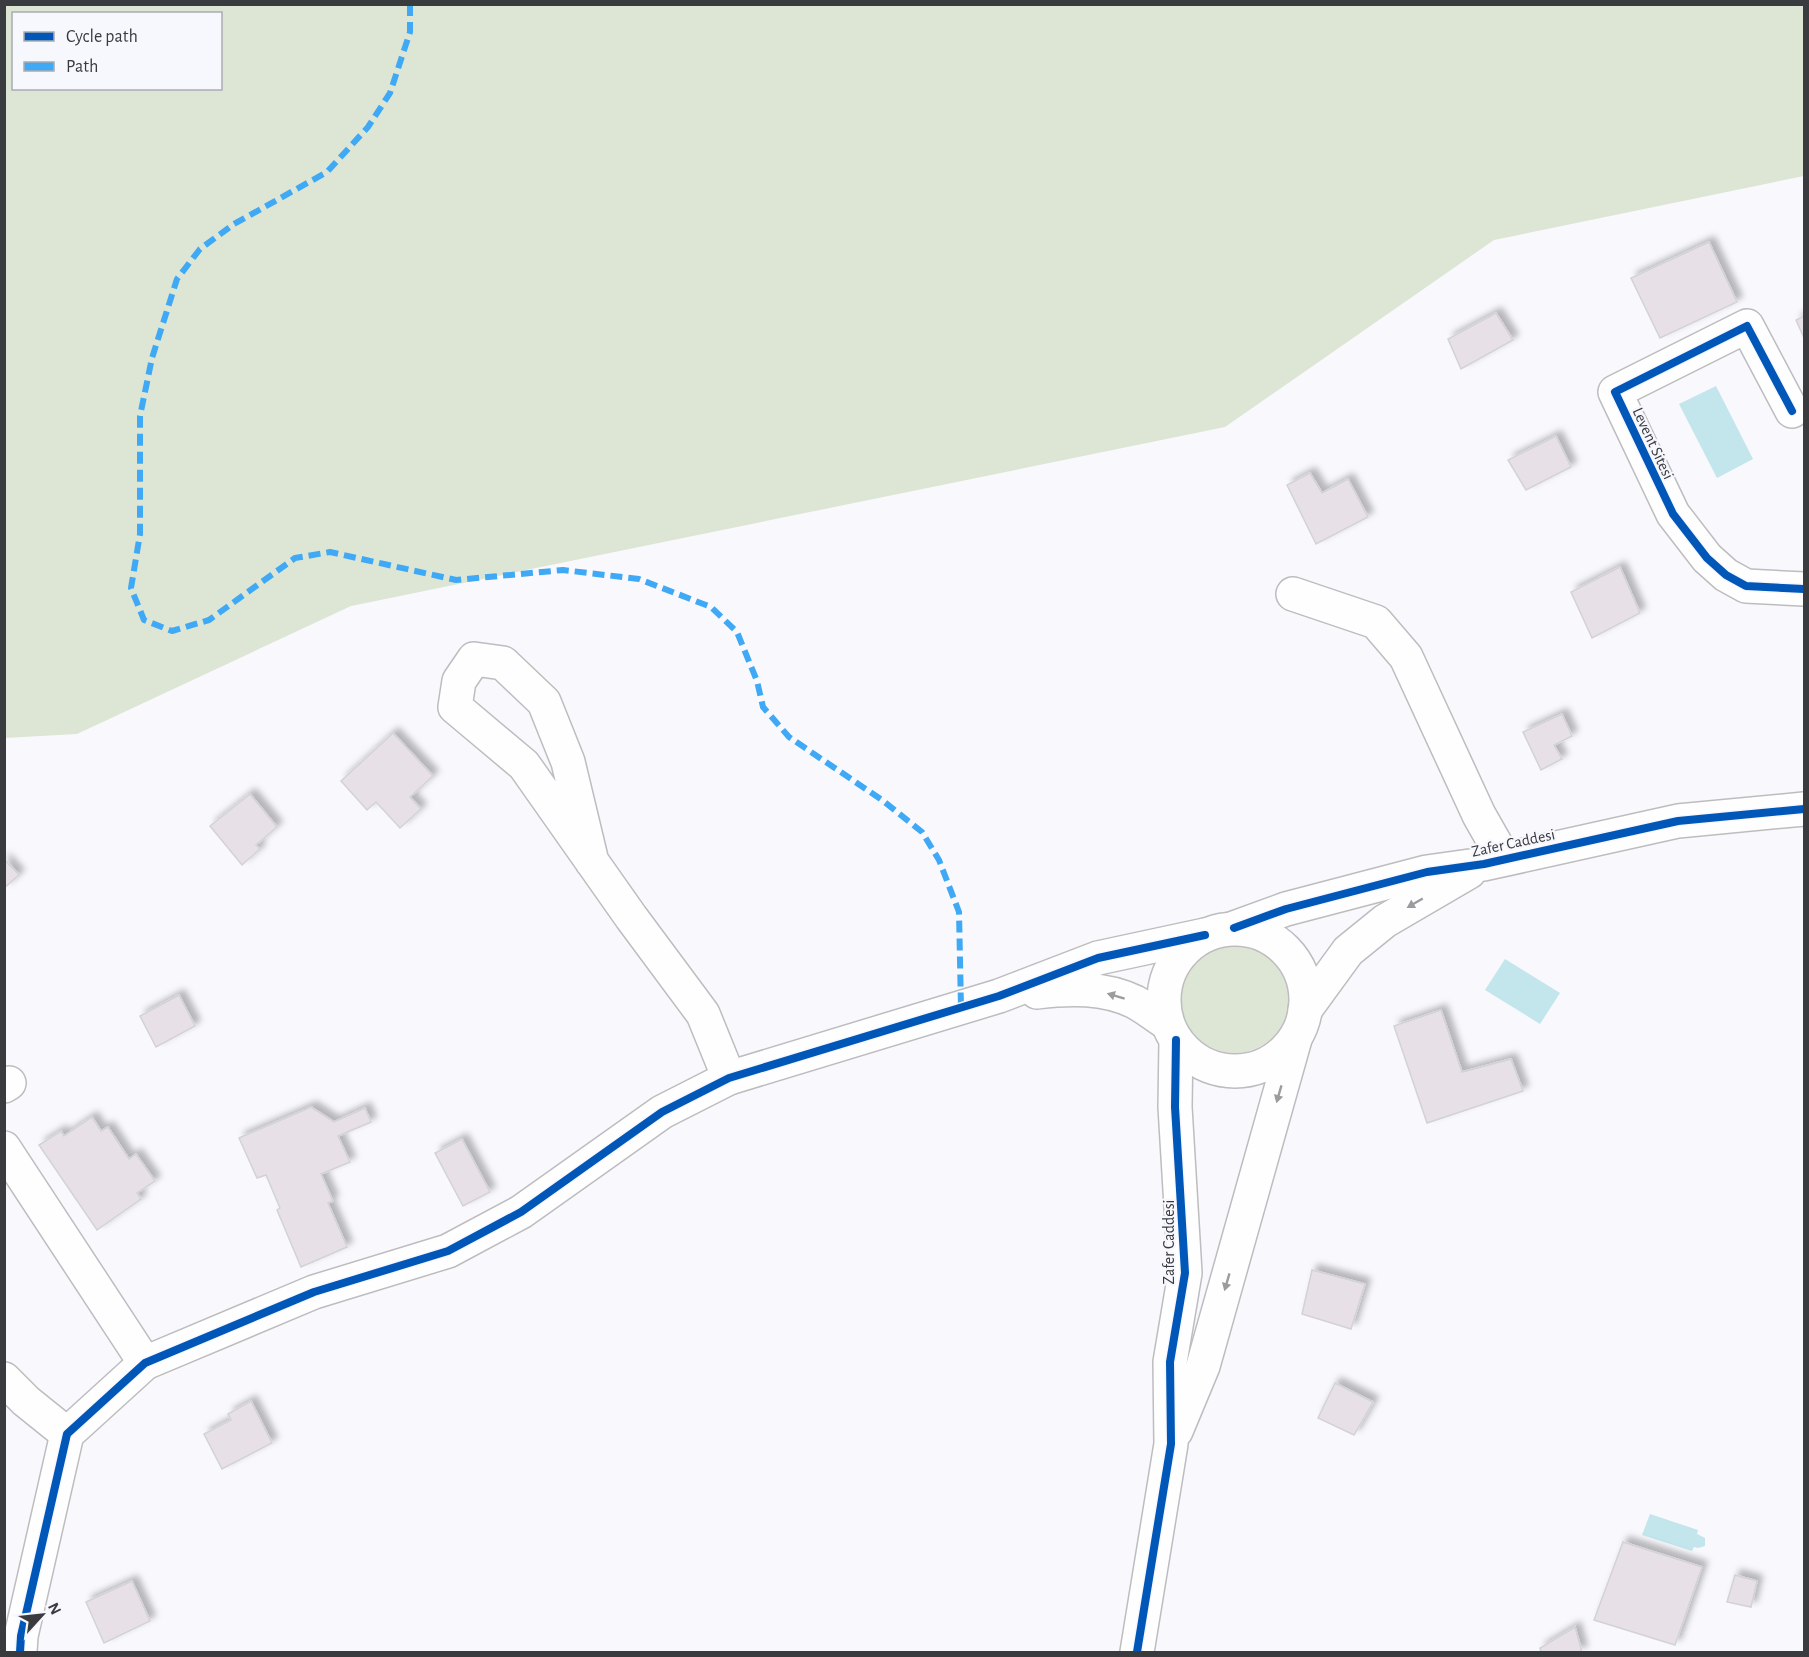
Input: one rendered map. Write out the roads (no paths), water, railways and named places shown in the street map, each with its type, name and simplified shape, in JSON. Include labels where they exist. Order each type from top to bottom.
[{"type":"street","name":"Levent Sitesi","points":[[1792,411],[1747,326],[1615,392],[1673,514],[1707,558],[1726,575],[1746,586],[1804,589]]},
{"type":"street","points":[[1293,594],[1376,622],[1406,657],[1479,815],[1494,862]]},
{"type":"street","points":[[592,862],[568,762],[544,702],[503,663],[474,659],[459,681],[455,707],[524,765],[592,862],[703,1014],[729,1078]]},
{"type":"street","name":"Zafer Caddesi","points":[[999,996],[1098,958],[1219,932],[1355,889],[1427,872],[1494,862],[1678,820],[1804,809]]},
{"type":"street","name":"Zafer Caddesi","points":[[999,996],[1074,989],[1099,991],[1134,1002],[1171,1031],[1187,1053],[1214,1068],[1241,1071],[1260,1067],[1278,1057],[1348,951],[1385,921],[1494,862]]},
{"type":"street","name":"Zafer Caddesi","points":[[1219,932],[1266,936],[1291,956],[1300,972],[1306,996],[1203,1366],[1171,1444],[1170,1362],[1185,1273],[1171,1031],[1163,1005],[1168,975],[1182,951],[1219,932]]},
{"type":"street","points":[[20,1653],[21,1636],[67,1434],[145,1363],[314,1292],[448,1251],[521,1212],[662,1112],[729,1078],[999,996]]},
{"type":"street","points":[[4,1148],[145,1363]]},
{"type":"street","points":[[4,1379],[26,1401],[67,1434]]},
{"type":"street","points":[[1137,1653],[1171,1444]]},
{"type":"water","points":[[1716,386],[1753,459],[1717,478],[1679,404]]},
{"type":"water","points":[[1505,959],[1560,993],[1540,1024],[1485,990]]},
{"type":"water","points":[[1650,1514],[1698,1530],[1697,1534],[1705,1538],[1705,1546],[1694,1547],[1692,1551],[1642,1535]]}]
